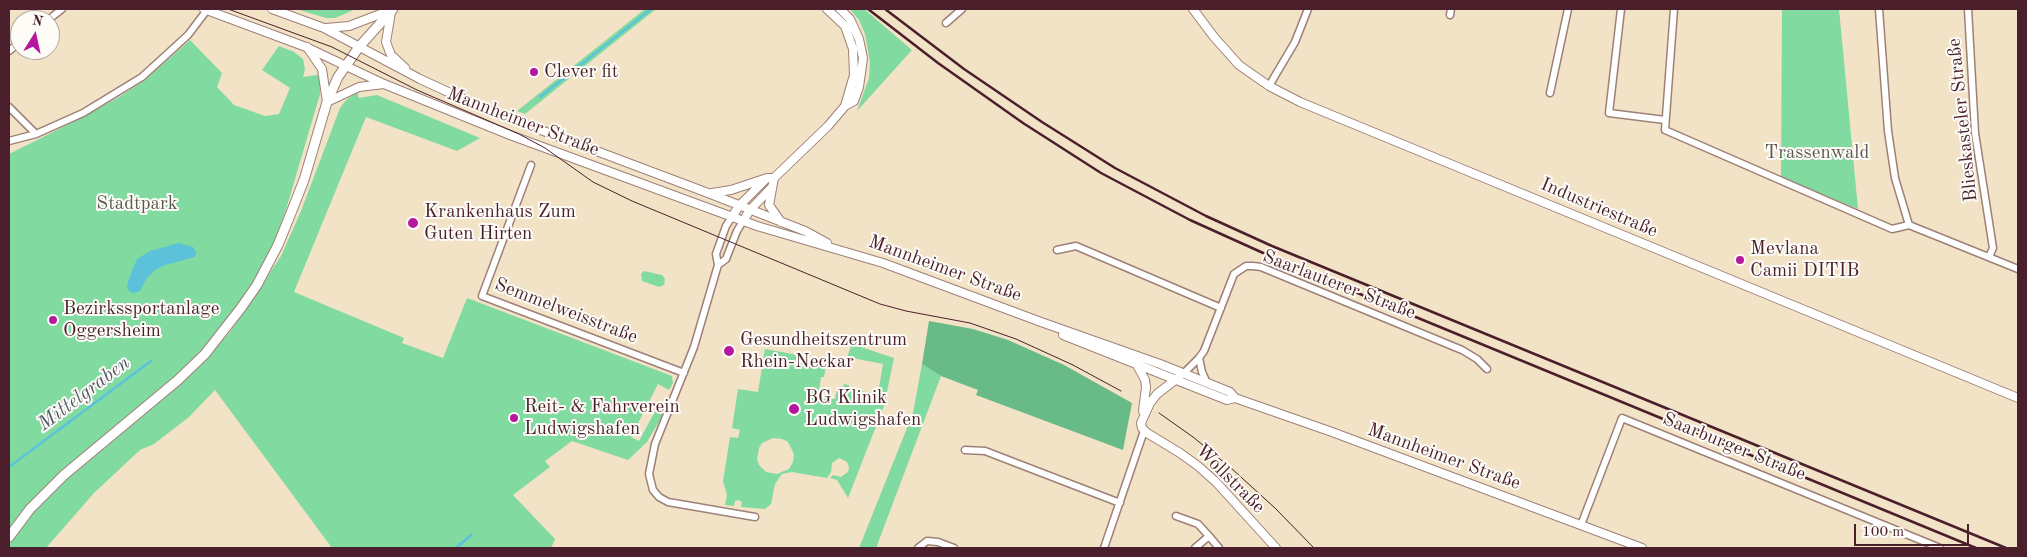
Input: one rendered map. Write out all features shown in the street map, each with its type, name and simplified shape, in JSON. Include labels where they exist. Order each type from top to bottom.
[{"type":"main road","points":[[9,537],[30,509],[64,476],[178,380],[205,354],[242,308],[278,245],[292,213],[304,180],[327,102],[346,65],[392,9]]},
{"type":"street","name":"Mannheimer Straße","points":[[206,9],[306,46],[384,84],[510,136],[742,221],[883,263],[1207,383],[1230,392],[1235,398],[1642,548]]},
{"type":"street","points":[[9,141],[36,134],[83,113],[142,77],[188,35],[206,9]]},
{"type":"street","name":"Mannheimer Straße","points":[[272,9],[324,28],[420,79],[485,109],[805,231],[837,248]]},
{"type":"street","points":[[324,28],[349,26],[392,9]]},
{"type":"street","points":[[392,9],[386,38],[388,49],[396,60],[420,79]]},
{"type":"street","points":[[827,9],[845,26],[853,49],[854,75],[845,106]]},
{"type":"street","points":[[755,517],[668,502],[659,497],[653,490],[649,474],[655,444],[694,347],[718,265],[716,254],[726,226],[739,206],[828,126],[845,106],[854,101],[857,94],[862,77],[863,58],[856,30],[850,19],[840,9]]},
{"type":"street","points":[[946,23],[962,9]]},
{"type":"street","name":"Industriestraße","points":[[1193,9],[1214,37],[1239,65],[1268,86],[1300,102],[2018,398]]},
{"type":"street","points":[[1268,86],[1295,42],[1308,9]]},
{"type":"street","points":[[1550,93],[1568,9]]},
{"type":"street","points":[[1621,9],[1609,113],[1665,120]]},
{"type":"street","points":[[1674,9],[1664,130],[1892,229],[1909,225],[2018,269]]},
{"type":"street","points":[[1879,9],[1888,131],[1895,178],[1909,225]]},
{"type":"street","name":"Blieskasteler Straße","points":[[1968,9],[1975,133],[1993,248],[1989,257]]},
{"type":"street","points":[[306,46],[322,69],[327,102],[359,87],[384,84]]},
{"type":"street","points":[[9,107],[36,134]]},
{"type":"street","name":"Semmelweisstraße","points":[[531,165],[482,296],[684,373]]},
{"type":"street","points":[[708,193],[732,190],[770,178]]},
{"type":"street","points":[[770,178],[772,187],[770,205],[783,223]]},
{"type":"street","points":[[718,265],[726,258],[736,230],[742,221],[772,187]]},
{"type":"street","points":[[802,240],[805,231]]},
{"type":"street","points":[[1057,250],[1076,246],[1221,308]]},
{"type":"street","name":"Saarlauterer Straße","points":[[1183,374],[1199,358],[1209,340],[1234,274],[1246,266],[1261,267],[1462,350],[1487,369]]},
{"type":"street","name":"Mannheimer Straße","points":[[1041,322],[1057,332],[1137,365],[1227,400],[1235,398]]},
{"type":"street","points":[[1199,358],[1207,383]]},
{"type":"street","points":[[1137,365],[1145,380],[1146,387],[1142,427]]},
{"type":"street","points":[[1104,548],[1120,503],[1150,403],[1183,374]]},
{"type":"street","name":"Saarburger Straße","points":[[1581,525],[1622,418],[1940,548]]},
{"type":"street","name":"Wollstraße","points":[[1142,427],[1198,466],[1216,482],[1276,548]]},
{"type":"street","points":[[965,450],[984,451],[1120,503]]},
{"type":"street","points":[[1176,516],[1198,524],[1219,548]]},
{"type":"street","points":[[1195,548],[1209,536]]},
{"type":"street","points":[[918,548],[927,541],[938,542],[954,548]]},
{"type":"green space","points":[[296,9],[356,9],[335,18],[326,18]]},
{"type":"green space","points":[[645,9],[656,9],[525,114],[517,111]]},
{"type":"green space","points":[[850,9],[864,9],[912,50],[857,111],[869,78],[870,62],[865,34],[859,20]]},
{"type":"green space","name":"Trassenwald","points":[[1782,9],[1839,9],[1858,209],[1781,178]]},
{"type":"green space","name":"Stadtpark","points":[[190,40],[222,73],[217,87],[234,105],[265,116],[279,114],[290,88],[262,70],[279,46],[294,52],[303,59],[305,69],[303,77],[317,75],[321,77],[320,94],[285,213],[274,242],[253,282],[222,327],[176,375],[60,472],[27,506],[9,530],[9,154],[119,97],[144,81]]},
{"type":"green space","points":[[357,92],[359,98],[377,95],[480,138],[457,151],[366,117],[294,292],[404,338],[402,343],[443,358],[467,298],[672,376],[673,383],[669,390],[658,384],[631,437],[639,441],[659,404],[667,408],[647,442],[628,460],[572,441],[545,461],[550,467],[513,495],[555,539],[551,548],[332,548],[215,390],[189,417],[154,444],[140,450],[94,493],[46,548],[9,548],[14,536],[33,511],[65,481],[181,384],[230,332],[281,256],[301,211],[340,108],[346,100]]},
{"type":"green space","points":[[644,271],[662,275],[665,279],[664,285],[659,287],[642,281],[641,274]]},
{"type":"green space","points":[[929,321],[973,329],[1008,340],[1064,365],[1132,403],[1123,450],[976,395],[978,390],[941,376],[922,364]]},
{"type":"green space","points":[[852,344],[894,358],[884,406],[848,498],[837,480],[830,478],[833,475],[841,477],[848,472],[847,462],[839,458],[832,463],[831,472],[827,478],[792,472],[782,474],[775,484],[771,504],[765,509],[741,507],[742,502],[738,500],[735,501],[734,506],[725,505],[727,495],[723,481],[730,437],[738,438],[740,430],[732,428],[738,389],[758,392],[765,349],[804,356],[803,365],[826,366],[824,377],[821,377],[818,397],[835,399],[837,390],[842,391],[844,384],[849,385],[849,389],[878,394],[883,364],[847,357]],"holes":[[[773,438],[788,442],[794,454],[793,462],[789,469],[777,474],[766,472],[759,465],[757,459],[759,448],[762,443]]]},
{"type":"green space","points":[[922,364],[941,376],[876,548],[859,548],[913,413]]},
{"type":"water","points":[[179,243],[193,247],[196,252],[195,257],[165,265],[155,270],[147,278],[140,291],[130,292],[127,287],[128,281],[137,259],[150,251]]},
{"type":"waterway","name":"Mittelgraben","points":[[540,97],[651,9]]},
{"type":"waterway","name":"Mittelgraben","points":[[9,467],[151,361]]},
{"type":"waterway","points":[[456,548],[471,535]]},
{"type":"tram line","points":[[228,9],[332,47],[417,90],[519,134],[545,148],[593,182],[632,201],[880,304],[970,323],[1016,339],[1073,365],[1121,391]]},
{"type":"tram line","points":[[1159,413],[1193,437],[1231,468],[1275,508],[1314,548]]},
{"type":"railway","points":[[868,9],[938,63],[1023,123],[1101,173],[1190,220],[1292,266],[1976,548]]},
{"type":"railway","points":[[885,9],[964,69],[1042,122],[1115,168],[1206,216],[1272,246],[2006,548]]},
{"type":"place","name":"Clever fit","points":[[534,72]]},
{"type":"place","name":"Krankenhaus Zum Guten Hirten","points":[[413,223]]},
{"type":"place","name":"Mevlana Camii DITIB","points":[[1740,260]]},
{"type":"place","name":"Bezirkssportanlage Oggersheim","points":[[53,320]]},
{"type":"place","name":"Gesundheitszentrum Rhein-Neckar","points":[[729,351]]},
{"type":"place","name":"BG Klinik Ludwigshafen","points":[[794,409]]},
{"type":"place","name":"Reit- & Fahrverein Ludwigshafen","points":[[514,418]]}]
